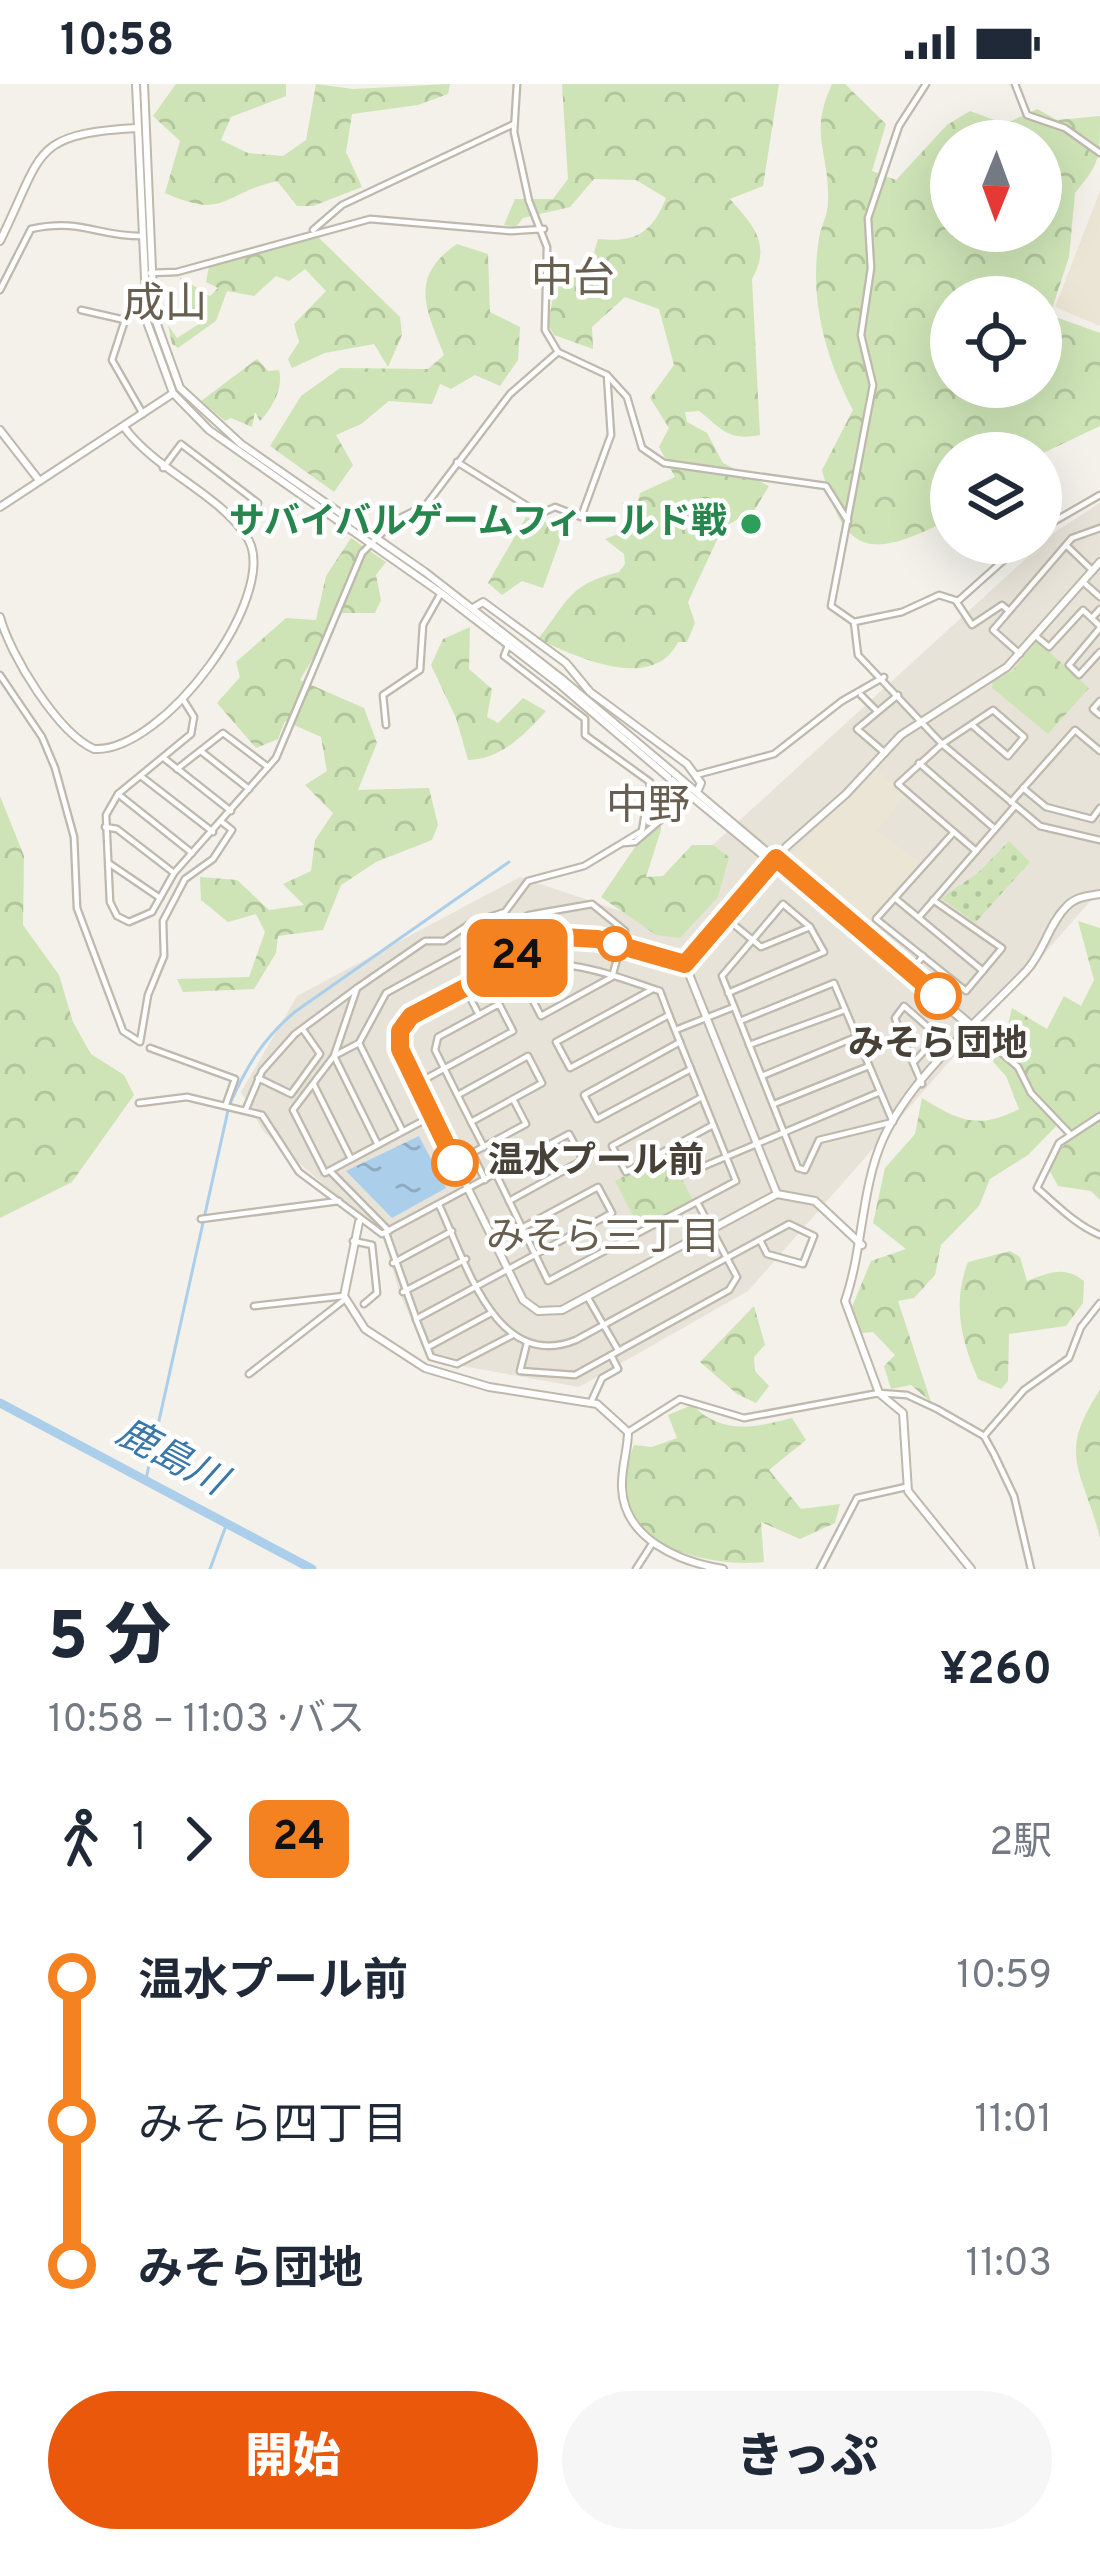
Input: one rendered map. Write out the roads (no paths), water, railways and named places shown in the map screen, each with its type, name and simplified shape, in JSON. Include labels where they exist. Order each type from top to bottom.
[{"type":"street","points":[[140,84],[157,331],[177,391]]},
{"type":"street","points":[[517,84],[514,123],[529,201],[544,229],[544,320],[558,352],[607,375],[627,397],[642,448],[664,463],[826,486],[848,521]]},
{"type":"street","points":[[926,84],[898,126],[868,218],[871,274],[861,335],[874,385],[831,606],[854,622],[902,612],[938,595],[956,601],[972,625],[1002,605],[1010,611]]},
{"type":"street","points":[[1015,84],[1027,115],[1066,128],[1100,153]]},
{"type":"street","points":[[309,234],[342,205],[514,123]]},
{"type":"street","points":[[142,128],[145,281],[152,348],[177,391],[241,444],[560,681]]},
{"type":"street","points":[[0,241],[40,159],[57,140],[80,131],[142,128]]},
{"type":"street","points":[[152,272],[176,272],[370,219],[431,220],[511,231],[544,229]]},
{"type":"street","points":[[0,290],[31,229],[89,224],[122,237],[143,236]]},
{"type":"street","points":[[145,281],[152,272]]},
{"type":"street","points":[[80,310],[124,320],[112,360],[143,414]]},
{"type":"street","points":[[184,701],[194,728],[118,794],[104,827],[110,902],[122,920],[142,920],[174,873],[268,767],[292,727],[325,634],[374,541],[426,505],[524,379],[558,352]]},
{"type":"street","points":[[458,462],[540,514],[555,507],[581,517],[611,435],[607,375]]},
{"type":"street","points":[[0,506],[177,391]]},
{"type":"street","points":[[0,617],[14,651],[62,724],[94,749],[134,743],[184,701],[254,577],[253,550],[238,526],[163,468],[124,427]]},
{"type":"street","points":[[0,430],[39,481]]},
{"type":"street","points":[[163,468],[181,445],[258,502],[238,526]]},
{"type":"street","points":[[1062,517],[1100,495]]},
{"type":"street","points":[[1020,654],[993,630],[1072,538],[1100,528]]},
{"type":"street","points":[[374,541],[473,608],[1018,1067],[1031,1093],[1070,1134]]},
{"type":"street","points":[[1066,546],[1093,571]]},
{"type":"street","points":[[685,964],[773,861],[919,722],[1007,668],[1100,562]]},
{"type":"street","points":[[956,601],[999,564]]},
{"type":"street","points":[[1083,582],[1100,597]]},
{"type":"street","points":[[386,725],[386,688],[420,670],[423,625],[441,592]]},
{"type":"street","points":[[473,608],[482,602],[566,663],[600,699],[696,775],[701,783],[697,792]]},
{"type":"street","points":[[1092,619],[1100,609]]},
{"type":"street","points":[[1035,636],[1049,647],[1083,610],[1100,627],[1069,665],[1079,675],[1100,652]]},
{"type":"street","points":[[854,622],[858,655],[884,677],[919,722],[1026,820],[1100,840]]},
{"type":"street","points":[[508,643],[504,656],[586,719]]},
{"type":"street","points":[[0,675],[42,737],[55,768],[74,837],[77,908],[123,1031],[140,1042],[148,995],[164,956],[163,920],[185,880],[218,854],[232,830],[222,823]]},
{"type":"street","points":[[696,775],[774,754],[842,700],[884,677]]},
{"type":"street","points":[[885,753],[857,729],[898,694]]},
{"type":"street","points":[[861,695],[877,711]]},
{"type":"street","points":[[246,1109],[258,1078],[303,1029],[357,988],[425,941],[444,941],[471,923],[505,912],[528,881],[584,866],[642,831],[650,782],[585,735],[586,719],[600,699]]},
{"type":"street","points":[[1100,701],[1093,709],[1100,715]]},
{"type":"street","points":[[972,725],[1007,756],[1024,736],[995,710],[942,744],[898,784],[976,851]]},
{"type":"street","points":[[919,917],[1075,730],[1100,751]]},
{"type":"street","points":[[177,769],[223,733],[268,767]]},
{"type":"street","points":[[200,751],[249,789]]},
{"type":"street","points":[[164,758],[231,811]]},
{"type":"street","points":[[919,763],[995,829]]},
{"type":"street","points":[[141,777],[214,832]]},
{"type":"street","points":[[672,777],[697,792],[970,1027]]},
{"type":"street","points":[[624,844],[635,842],[664,817],[664,796],[672,777]]},
{"type":"street","points":[[1023,788],[1046,808],[1091,819],[1100,808]]},
{"type":"street","points":[[118,794],[192,854]]},
{"type":"street","points":[[104,827],[117,830],[174,873]]},
{"type":"street","points":[[934,899],[1002,948],[966,991],[876,919],[954,832]]},
{"type":"street","points":[[108,863],[160,898]]},
{"type":"street","points":[[971,1569],[906,1487],[905,1420],[879,1393],[845,1308],[877,1160],[893,1122],[970,1027],[1032,964],[1069,904],[1100,894]]},
{"type":"street","points":[[896,899],[982,971]]},
{"type":"street","points":[[334,1056],[359,1043],[386,993],[552,907],[592,904],[625,931],[612,977],[542,1016],[527,989],[573,967],[612,977],[660,991],[736,1181],[548,1281],[496,1174]]},
{"type":"street","points":[[728,993],[824,952],[810,927],[783,904],[722,976],[728,993],[798,1168],[805,1170],[819,1140],[893,1122]]},
{"type":"street","points":[[726,918],[761,947],[810,927]]},
{"type":"street","points":[[489,937],[504,965]]},
{"type":"street","points":[[685,964],[621,946],[562,937],[411,1016],[400,1031],[400,1049],[416,1084],[524,1300],[538,1311],[555,1312],[778,1194],[815,1201],[862,1245]]},
{"type":"street","points":[[910,972],[923,956]]},
{"type":"street","points":[[685,964],[778,1194]]},
{"type":"street","points":[[740,1021],[834,983],[893,1122]]},
{"type":"street","points":[[464,986],[479,1015]]},
{"type":"street","points":[[357,988],[334,1056],[292,1111],[326,1173],[431,1115]]},
{"type":"street","points":[[653,989],[556,1042],[570,1068],[669,1015]]},
{"type":"street","points":[[416,1084],[444,1068],[513,1031],[499,1004],[438,1037],[435,1050],[444,1068],[471,1122],[484,1147]]},
{"type":"street","points":[[914,1063],[938,1036],[904,1006],[895,1018],[922,1084]]},
{"type":"street","points":[[676,1030],[734,1007]]},
{"type":"street","points":[[749,1046],[846,1010]]},
{"type":"street","points":[[258,1078],[292,1094],[309,1076],[320,1054],[303,1029]]},
{"type":"street","points":[[863,1050],[902,1035]]},
{"type":"street","points":[[762,1076],[857,1037]]},
{"type":"street","points":[[680,1042],[584,1095],[597,1120],[691,1069]]},
{"type":"street","points":[[359,1043],[403,1131]]},
{"type":"street","points":[[150,1048],[235,1078],[226,1104]]},
{"type":"street","points":[[334,1056],[378,1144]]},
{"type":"street","points":[[458,1096],[528,1056],[542,1083],[471,1122]]},
{"type":"street","points":[[773,1105],[869,1066]]},
{"type":"street","points":[[314,1085],[351,1160]]},
{"type":"street","points":[[669,1148],[682,1175],[880,1092]]},
{"type":"street","points":[[139,1103],[176,1096],[246,1109],[270,1122],[299,1172],[359,1222],[388,1232],[569,1134],[584,1160],[509,1201]]},
{"type":"street","points":[[702,1097],[612,1146],[626,1172],[713,1124]]},
{"type":"street","points":[[485,1180],[472,1154],[526,1124],[513,1099]]},
{"type":"street","points":[[1100,1116],[1070,1134],[1048,1162],[1037,1188],[1066,1217],[1081,1220],[1100,1235]]},
{"type":"street","points":[[330,1171],[388,1232],[403,1292],[431,1357],[458,1364],[511,1336]]},
{"type":"street","points":[[416,1318],[612,1213],[598,1187],[522,1228]]},
{"type":"street","points":[[201,1219],[339,1201]]},
{"type":"street","points":[[527,1343],[520,1371],[575,1375],[729,1291],[737,1277],[697,1202]]},
{"type":"street","points":[[439,1205],[491,1313],[511,1336],[527,1343],[559,1346],[789,1224],[814,1236],[803,1264],[767,1254],[760,1240]]},
{"type":"street","points":[[249,1374],[345,1298],[359,1222]]},
{"type":"street","points":[[394,1263],[452,1231]]},
{"type":"street","points":[[353,1241],[372,1246],[376,1292],[364,1304]]},
{"type":"street","points":[[403,1292],[466,1259]]},
{"type":"street","points":[[588,1297],[618,1369],[602,1378],[592,1402]]},
{"type":"street","points":[[254,1306],[345,1298]]},
{"type":"street","points":[[345,1298],[374,1338],[425,1368],[511,1392],[592,1402],[628,1432]]},
{"type":"street","points":[[984,1436],[1024,1390],[1070,1358],[1081,1328],[1100,1303]]},
{"type":"street","points":[[428,1347],[491,1313]]},
{"type":"street","points":[[628,1432],[674,1400],[693,1399],[744,1418],[879,1393],[907,1395],[984,1436],[1014,1496],[1030,1569]]},
{"type":"street","points":[[628,1432],[624,1505],[653,1542],[683,1559],[723,1569]]},
{"type":"street","points":[[820,1569],[857,1498],[906,1487]]},
{"type":"street","points":[[636,1569],[653,1542]]},
{"type":"water","points":[[419,1136],[446,1188],[392,1218],[346,1171]]},
{"type":"waterway","points":[[146,1479],[229,1106],[249,1066],[296,1011],[509,862]]},
{"type":"waterway","name":"鹿島川","points":[[0,1403],[312,1569]]},
{"type":"waterway","points":[[210,1569],[227,1523]]},
{"type":"place","name":"サバイバルゲームフィールド戦","points":[[751,524]]},
{"type":"place","name":"みそら団地","points":[[938,996]]},
{"type":"place","name":"温水プール前","points":[[455,1163]]},
{"type":"district","name":"中台","points":[[573,281]]},
{"type":"district","name":"成山","points":[[165,306]]},
{"type":"district","name":"中野","points":[[648,808]]},
{"type":"district","name":"みそら三丁目","points":[[603,1239]]}]
